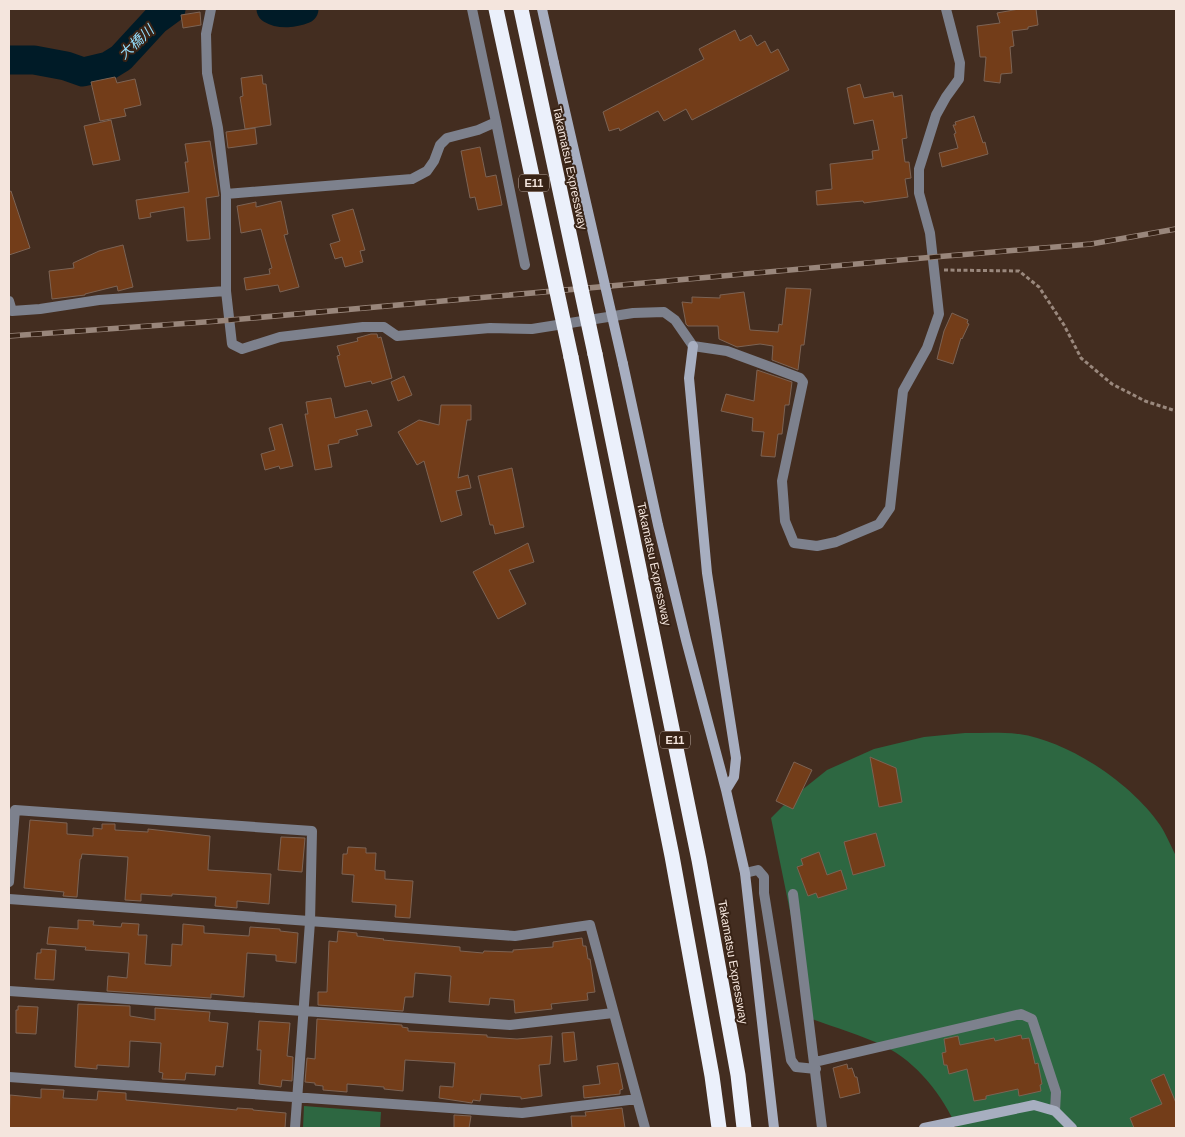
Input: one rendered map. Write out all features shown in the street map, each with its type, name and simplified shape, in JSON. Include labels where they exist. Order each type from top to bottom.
[{"type":"highway","name":"E11","points":[[496,9],[571,357],[672,856],[712,1076],[719,1128]]},
{"type":"highway","name":"Takamatsu Expressway","points":[[521,9],[595,354],[699,860],[738,1076],[744,1128]]},
{"type":"street","points":[[211,9],[206,34],[207,73],[218,128],[226,194],[226,291],[232,344],[242,349],[280,337],[364,327],[384,327],[397,336],[490,328],[532,329],[634,312],[664,312],[675,320],[693,346],[689,378],[706,564],[736,758],[734,776],[726,790]]},
{"type":"street","points":[[472,9],[525,265]]},
{"type":"street","points":[[542,9],[658,525],[726,790],[745,872],[774,1128]]},
{"type":"street","points":[[693,346],[727,351],[800,378],[803,382],[782,481],[785,521],[794,543],[817,546],[836,542],[879,524],[890,508],[903,391],[927,348],[938,314],[930,234],[919,193],[919,169],[936,115],[959,79],[960,63],[946,9]]},
{"type":"street","points":[[226,194],[412,179],[427,171],[434,161],[440,145],[447,138],[478,130],[496,122]]},
{"type":"street","points":[[10,308],[40,309],[99,300],[226,291]]},
{"type":"street","points":[[9,882],[15,810],[312,831],[310,922],[302,1011],[295,1128]]},
{"type":"street","points":[[745,872],[758,870],[764,877],[764,893],[791,1060],[796,1067],[815,1065],[1021,1014],[1032,1019],[1056,1092],[1055,1111]]},
{"type":"street","points":[[793,894],[822,1128]]},
{"type":"street","points":[[9,899],[515,936],[590,925],[645,1128]]},
{"type":"street","points":[[9,991],[510,1025],[613,1012]]},
{"type":"street","points":[[9,1077],[522,1113],[637,1099]]},
{"type":"street","points":[[924,1128],[1034,1105],[1055,1111],[1072,1128]]},
{"type":"path","points":[[934,270],[1019,271],[1039,287],[1064,325],[1081,358],[1112,384],[1145,401],[1176,411]]},
{"type":"green space","points":[[965,733],[1019,734],[1058,745],[1098,767],[1116,780],[1148,810],[1164,832],[1176,856],[1176,1128],[957,1128],[944,1104],[928,1081],[907,1061],[875,1042],[812,1019],[771,818],[787,802],[827,770],[874,749],[924,737]]},
{"type":"green space","points":[[304,1106],[381,1112],[380,1128],[303,1128]]},
{"type":"building","points":[[1019,9],[1036,9],[1038,25],[1028,27],[1028,29],[1012,31],[1014,46],[1010,47],[1012,73],[1001,74],[1000,83],[984,81],[986,57],[980,57],[977,26],[1000,23],[997,13]]},
{"type":"building","points":[[200,12],[201,25],[183,28],[181,15]]},
{"type":"building","points":[[735,30],[740,41],[751,35],[757,46],[765,41],[771,53],[778,49],[789,70],[692,120],[686,109],[664,121],[658,111],[620,131],[619,128],[609,131],[603,112],[704,59],[699,49]]},
{"type":"building","points":[[262,75],[263,84],[266,84],[271,125],[245,129],[240,97],[243,96],[241,78]]},
{"type":"building","points":[[115,77],[117,83],[135,79],[141,105],[124,109],[126,116],[100,121],[91,82]]},
{"type":"building","points":[[860,84],[864,98],[893,92],[894,97],[902,95],[907,138],[902,139],[905,162],[909,162],[911,178],[905,179],[908,197],[864,203],[863,201],[817,205],[816,191],[832,189],[830,164],[873,159],[872,151],[879,150],[873,120],[854,124],[847,88]]},
{"type":"building","points":[[974,116],[988,154],[942,167],[939,153],[958,148],[953,125],[956,125],[955,122]]},
{"type":"building","points":[[111,120],[120,160],[93,165],[84,126]]},
{"type":"building","points":[[255,128],[257,144],[228,148],[226,132]]},
{"type":"building","points":[[210,141],[219,196],[206,198],[210,239],[187,241],[184,207],[150,213],[151,217],[139,219],[136,200],[189,192],[185,144]]},
{"type":"building","points":[[480,147],[486,177],[496,175],[502,205],[478,210],[475,197],[470,198],[461,151]]},
{"type":"building","points":[[11,191],[30,248],[9,255],[9,192]]},
{"type":"building","points":[[281,201],[288,234],[284,235],[299,287],[280,292],[278,285],[246,290],[244,278],[270,274],[269,269],[272,268],[261,229],[241,233],[237,206],[256,202],[256,207]]},
{"type":"building","points":[[353,209],[365,250],[360,251],[363,262],[345,267],[342,257],[335,259],[330,244],[340,241],[332,215]]},
{"type":"building","points":[[123,245],[133,287],[118,291],[117,286],[85,295],[52,299],[49,271],[74,268],[73,263],[99,251]]},
{"type":"building","points":[[786,288],[811,289],[804,345],[801,345],[798,370],[772,360],[773,346],[760,344],[737,347],[719,339],[718,326],[688,326],[686,324],[682,302],[692,303],[692,297],[720,298],[720,295],[744,292],[750,330],[778,332],[779,324],[782,325]]},
{"type":"building","points":[[952,313],[968,320],[967,323],[969,324],[961,338],[953,364],[937,359],[944,331]]},
{"type":"building","points":[[377,334],[378,338],[381,337],[392,378],[372,384],[371,381],[345,387],[337,356],[340,355],[337,346],[358,341],[357,338]]},
{"type":"building","points":[[757,370],[792,382],[789,405],[785,405],[782,434],[778,434],[775,457],[761,456],[764,432],[752,431],[753,418],[721,411],[726,394],[754,401]]},
{"type":"building","points":[[404,376],[412,395],[398,401],[391,382]]},
{"type":"building","points":[[331,398],[335,418],[367,410],[372,426],[356,430],[358,435],[339,440],[339,443],[328,445],[332,467],[315,470],[305,414],[308,414],[306,402]]},
{"type":"building","points":[[441,405],[471,405],[471,420],[467,420],[458,478],[468,475],[471,488],[456,491],[462,515],[441,522],[424,461],[417,465],[398,432],[419,420],[439,425]]},
{"type":"building","points":[[282,424],[293,466],[280,469],[279,466],[265,470],[261,454],[275,450],[269,428]]},
{"type":"building","points":[[512,468],[524,527],[495,534],[493,525],[490,525],[478,476]]},
{"type":"building","points":[[528,543],[534,562],[509,570],[526,604],[498,619],[473,572]]},
{"type":"building","points":[[870,757],[896,768],[902,802],[879,807]]},
{"type":"building","points":[[794,762],[812,770],[793,809],[776,801]]},
{"type":"building","points":[[30,820],[67,823],[67,834],[93,836],[93,828],[102,829],[102,824],[115,824],[115,830],[148,832],[148,829],[210,836],[208,870],[271,874],[269,904],[237,901],[237,908],[215,906],[216,897],[172,894],[172,896],[141,894],[141,901],[125,900],[128,857],[82,854],[77,897],[63,896],[64,892],[24,888]]},
{"type":"building","points":[[876,833],[885,866],[853,875],[844,842]]},
{"type":"building","points":[[281,837],[305,838],[302,872],[278,870]]},
{"type":"building","points":[[348,847],[366,848],[366,853],[376,853],[375,870],[385,871],[385,879],[413,881],[410,918],[395,917],[396,905],[352,902],[354,875],[342,874],[343,854],[347,854]]},
{"type":"building","points":[[819,852],[827,875],[841,870],[847,889],[818,898],[816,893],[808,896],[797,867],[803,865],[801,859]]},
{"type":"building","points":[[78,920],[94,921],[93,925],[121,927],[122,923],[139,924],[138,935],[147,935],[145,964],[171,966],[172,944],[182,945],[183,924],[204,926],[204,933],[249,936],[250,927],[280,929],[280,931],[298,933],[296,963],[276,961],[276,955],[247,953],[244,997],[211,994],[211,998],[107,991],[108,976],[127,978],[129,953],[85,950],[86,947],[47,944],[49,927],[78,929]]},
{"type":"building","points":[[338,931],[357,933],[357,936],[383,940],[460,947],[460,951],[483,953],[484,951],[513,952],[513,950],[553,947],[553,942],[582,938],[583,946],[586,946],[588,959],[590,959],[595,992],[587,993],[588,1000],[551,1004],[552,1009],[515,1013],[514,1000],[490,998],[489,1005],[449,1002],[451,976],[415,973],[413,997],[405,997],[403,1011],[318,1005],[318,992],[327,992],[329,941],[337,942]]},
{"type":"building","points":[[41,949],[56,950],[54,980],[35,979],[37,953],[41,953]]},
{"type":"building","points":[[78,1004],[130,1006],[130,1016],[155,1020],[155,1008],[210,1012],[209,1021],[228,1023],[223,1067],[216,1066],[215,1075],[186,1073],[185,1080],[162,1079],[163,1073],[159,1072],[161,1043],[130,1041],[129,1067],[97,1065],[97,1069],[75,1067]]},
{"type":"building","points":[[18,1006],[38,1007],[36,1034],[16,1033],[16,1010],[18,1010]]},
{"type":"building","points":[[317,1019],[402,1025],[402,1027],[408,1028],[408,1031],[487,1035],[487,1037],[517,1039],[552,1036],[550,1064],[539,1065],[542,1096],[521,1099],[521,1097],[481,1094],[480,1101],[473,1100],[472,1103],[439,1098],[440,1086],[453,1087],[455,1063],[405,1060],[403,1091],[384,1089],[384,1087],[347,1084],[347,1092],[323,1090],[323,1086],[305,1082],[307,1058],[315,1059]]},
{"type":"building","points":[[259,1021],[290,1023],[287,1056],[293,1057],[292,1081],[282,1080],[281,1087],[259,1084],[261,1050],[257,1050]]},
{"type":"building","points":[[574,1032],[577,1060],[564,1062],[562,1033]]},
{"type":"building","points":[[1021,1035],[1022,1039],[1029,1038],[1035,1064],[1038,1063],[1042,1084],[1040,1085],[1041,1091],[1019,1096],[1018,1089],[986,1096],[986,1099],[974,1101],[967,1069],[949,1074],[947,1065],[944,1065],[942,1053],[946,1052],[944,1039],[958,1036],[960,1045],[994,1038],[995,1041]]},
{"type":"building","points":[[618,1063],[623,1089],[620,1090],[620,1094],[584,1098],[583,1086],[600,1084],[597,1066]]},
{"type":"building","points":[[847,1064],[848,1069],[852,1068],[855,1077],[857,1077],[860,1093],[840,1098],[833,1068]]},
{"type":"building","points":[[1164,1074],[1176,1103],[1176,1128],[1134,1128],[1130,1118],[1162,1104],[1151,1080]]},
{"type":"building","points":[[41,1089],[64,1090],[63,1098],[97,1100],[98,1091],[126,1093],[126,1100],[286,1113],[285,1128],[9,1128],[10,1095],[41,1098]]},
{"type":"building","points":[[622,1108],[625,1128],[572,1128],[571,1116],[586,1116],[585,1112]]},
{"type":"building","points":[[454,1115],[471,1116],[469,1128],[454,1128]]},
{"type":"waterway","name":"大橋川","points":[[9,60],[34,60],[66,66],[83,72],[108,66],[121,58],[156,20],[171,9]]},
{"type":"waterway","name":"大橋川","points":[[271,9],[288,13],[304,9]]},
{"type":"railway","points":[[9,336],[219,321],[1091,244],[1176,229]]}]
